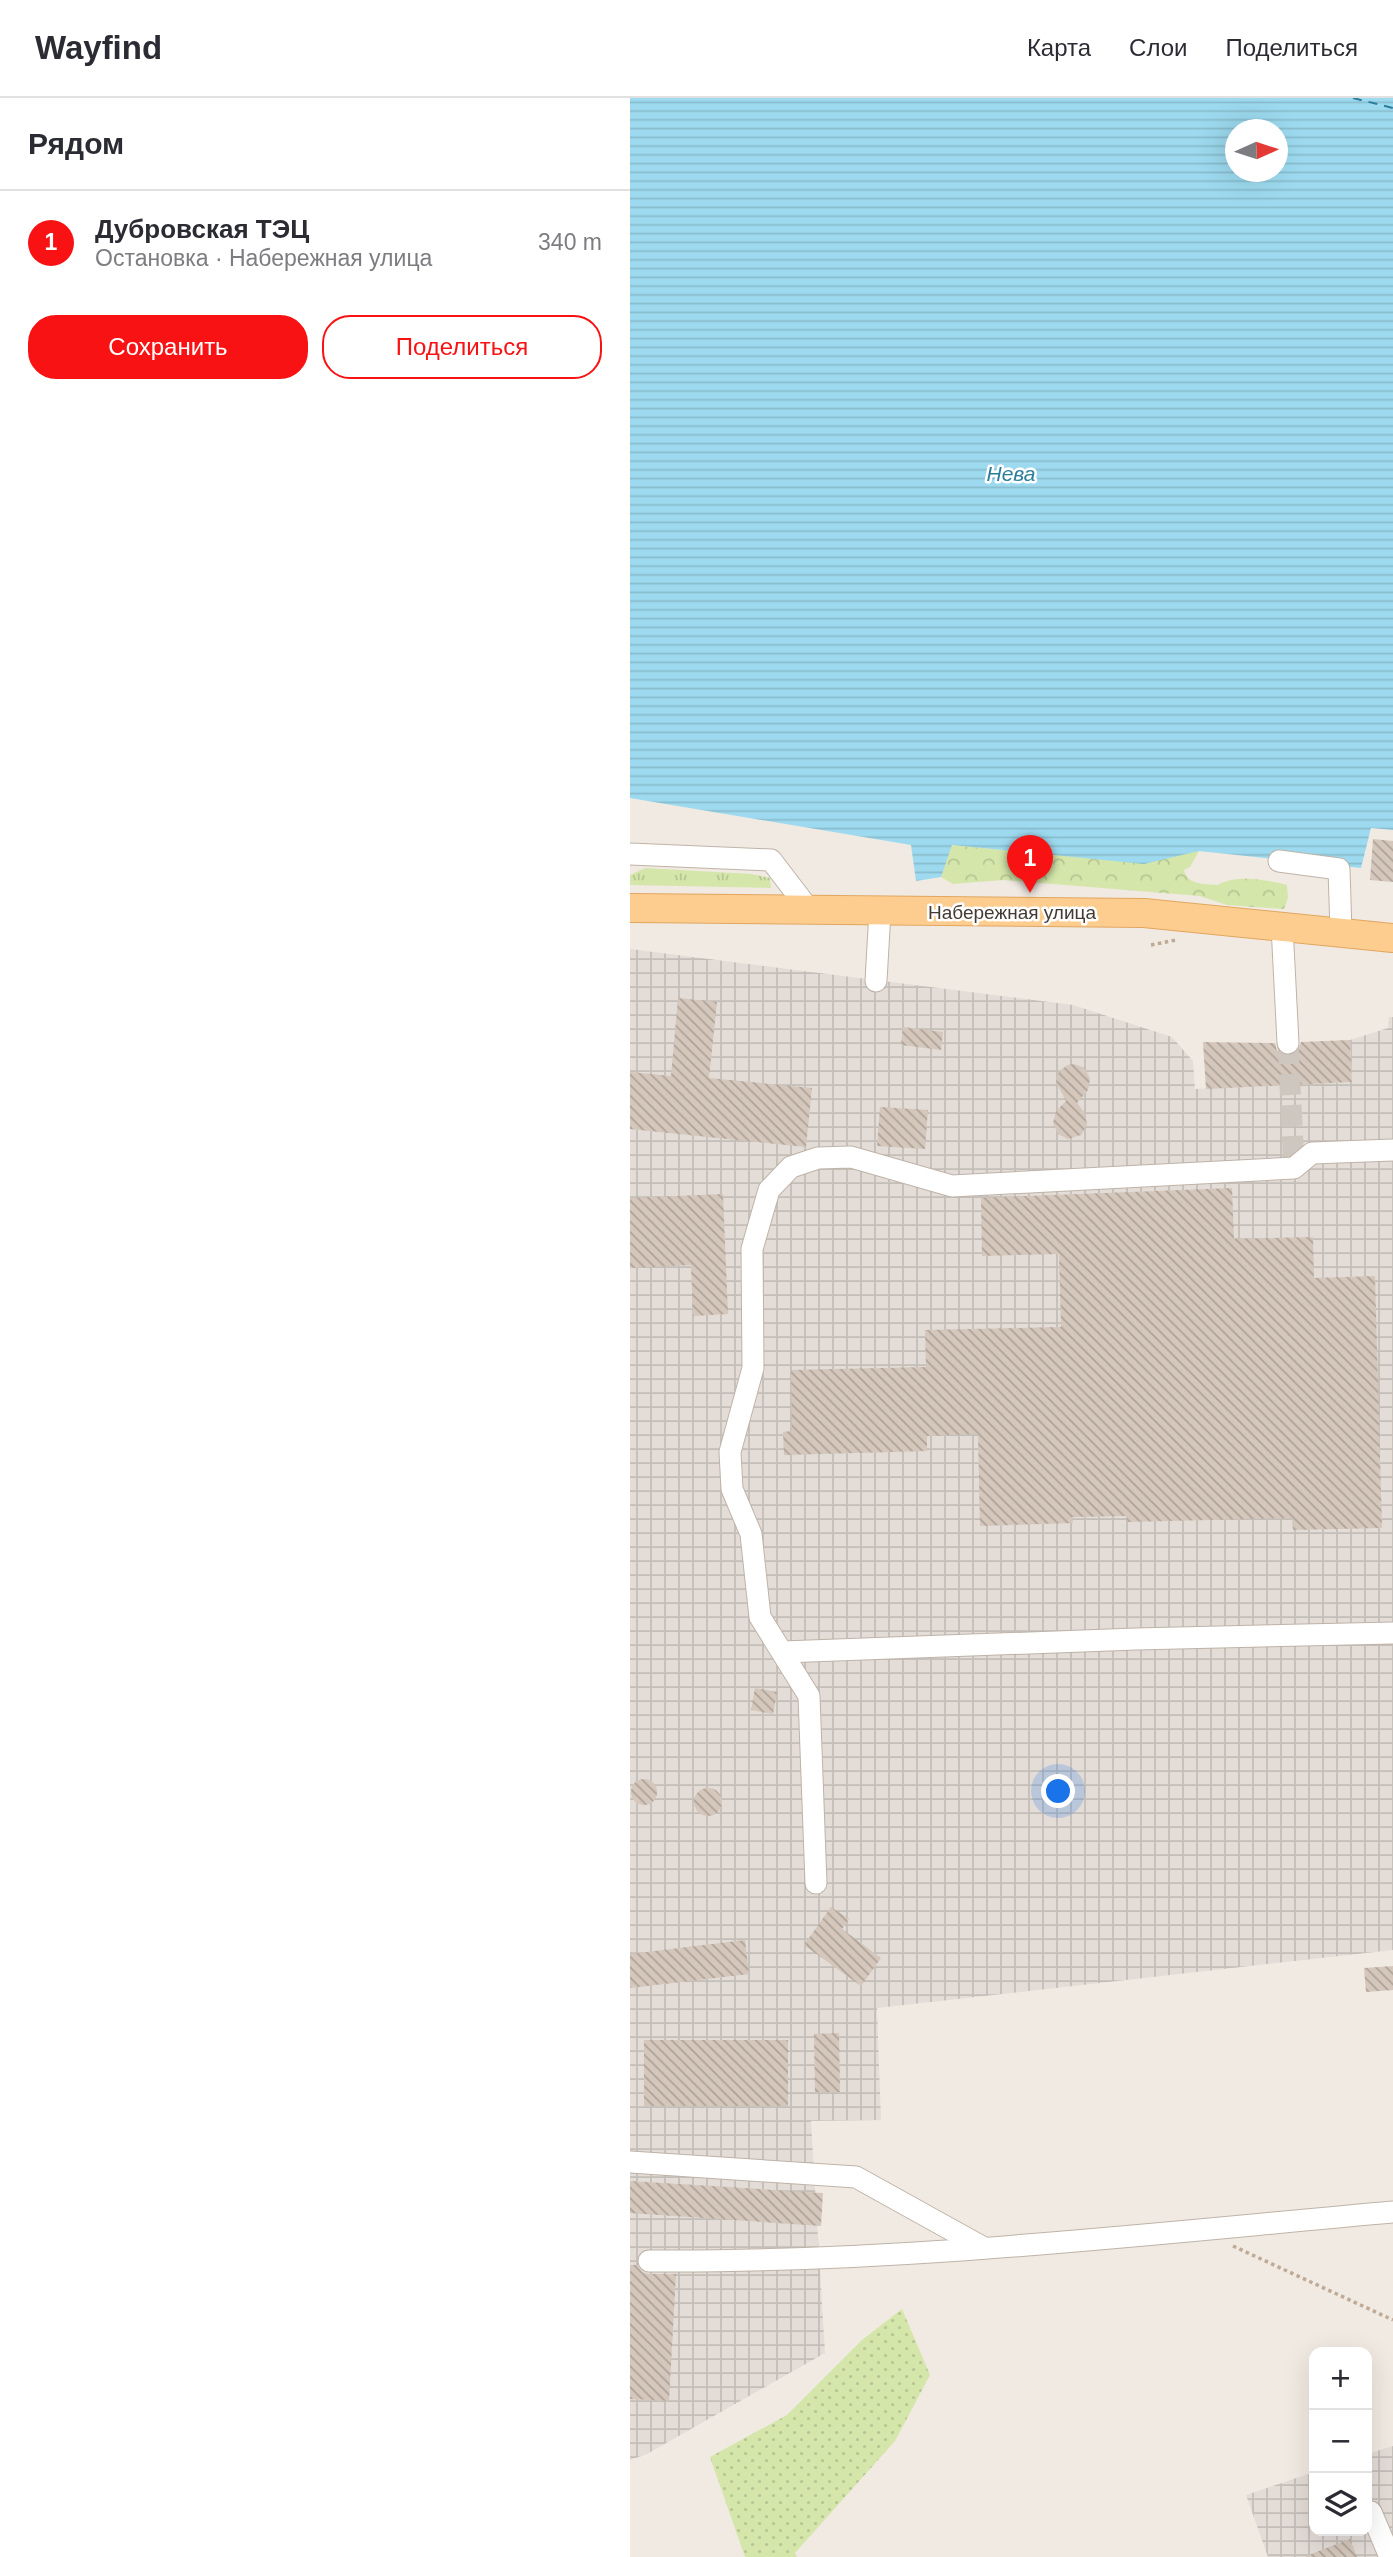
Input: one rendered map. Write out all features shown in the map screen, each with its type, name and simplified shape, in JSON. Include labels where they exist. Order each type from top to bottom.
[{"type":"main road","name":"Набережная улица","points":[[630,908],[1144,914],[1393,939]]},
{"type":"lane","points":[[630,854],[771,860],[810,911]]},
{"type":"lane","points":[[1279,861],[1339,869],[1341,932]]},
{"type":"lane","points":[[876,981],[880,911]]},
{"type":"lane","points":[[1282,926],[1288,1043]]},
{"type":"lane","points":[[816,1883],[808,1696],[760,1617],[751,1534],[732,1489],[730,1452],[753,1368],[752,1249],[769,1190],[790,1167],[818,1158],[851,1157],[883,1164],[952,1186],[1294,1168],[1312,1153],[1393,1150]]},
{"type":"lane","points":[[783,1652],[1393,1633]]},
{"type":"lane","points":[[630,2162],[856,2177],[984,2248]]},
{"type":"lane","points":[[649,2261],[735,2262],[984,2248],[1393,2212]]},
{"type":"lane","points":[[1372,2514],[1390,2557]]},
{"type":"path","points":[[1209,2228],[1236,2248],[1393,2320]]},
{"type":"shaded area","points":[[630,949],[1073,1005],[1172,1037],[1193,1061],[1195,1089],[1352,1082],[1350,1040],[1388,1028],[1389,1017],[1393,1017],[1393,1950],[877,2008],[881,2120],[811,2121],[825,2353],[647,2454],[630,2460]]},
{"type":"shaded area","points":[[1393,2446],[1393,2557],[1268,2557],[1246,2495],[1309,2474],[1309,2536],[1372,2536],[1372,2452]]},
{"type":"green space","points":[[951,845],[1083,857],[1199,851],[1190,867],[1184,870],[1189,879],[1202,884],[1218,885],[1242,879],[1270,881],[1287,885],[1288,898],[1284,909],[1227,905],[1200,896],[1003,880],[953,884],[941,877]]},
{"type":"green space","points":[[645,868],[752,874],[770,878],[771,888],[630,885],[630,875]]},
{"type":"green space","points":[[902,2309],[930,2375],[895,2441],[795,2553],[797,2557],[745,2557],[710,2457],[787,2415],[862,2340]]},
{"type":"water","name":"Нева","points":[[630,98],[1393,98],[1393,830],[1371,828],[1361,868],[1199,851],[1144,864],[952,845],[941,877],[916,881],[911,845],[630,798]]},
{"type":"building","points":[[1373,839],[1393,841],[1393,882],[1370,880]]},
{"type":"building","points":[[678,998],[717,1002],[709,1078],[812,1088],[806,1147],[630,1129],[630,1072],[671,1076]]},
{"type":"building","points":[[903,1027],[943,1032],[941,1050],[901,1045]]},
{"type":"building","points":[[1350,1040],[1352,1082],[1206,1089],[1203,1042],[1275,1043],[1277,1051],[1288,1056],[1296,1054],[1301,1042]]},
{"type":"building","points":[[1074,1064],[1085,1068],[1090,1079],[1088,1090],[1077,1103],[1085,1113],[1087,1125],[1081,1135],[1068,1139],[1058,1134],[1053,1123],[1056,1111],[1066,1101],[1056,1082],[1059,1071]]},
{"type":"building","points":[[880,1107],[928,1110],[925,1149],[877,1146]]},
{"type":"building","points":[[1232,1188],[1234,1239],[1313,1237],[1314,1278],[1375,1276],[1382,1528],[1293,1530],[1292,1518],[1127,1522],[1127,1516],[1072,1517],[1073,1523],[980,1526],[978,1434],[927,1436],[927,1451],[784,1455],[783,1432],[792,1431],[791,1370],[926,1367],[925,1330],[1061,1327],[1059,1254],[982,1256],[981,1198]]},
{"type":"building","points":[[723,1194],[728,1314],[693,1316],[691,1265],[630,1268],[630,1198]]},
{"type":"building","points":[[755,1688],[777,1692],[773,1714],[751,1710]]},
{"type":"building","points":[[644,1779],[653,1783],[657,1792],[653,1801],[644,1805],[635,1801],[631,1792],[635,1783]]},
{"type":"building","points":[[708,1788],[718,1792],[722,1802],[718,1812],[708,1816],[698,1812],[694,1802],[698,1792]]},
{"type":"building","points":[[831,1907],[849,1919],[842,1929],[881,1958],[861,1986],[804,1945]]},
{"type":"building","points":[[745,1940],[749,1974],[630,1988],[630,1954]]},
{"type":"building","points":[[1393,1966],[1393,1990],[1366,1992],[1364,1968]]},
{"type":"building","points":[[839,2033],[840,2092],[815,2092],[814,2034]]},
{"type":"building","points":[[644,2040],[788,2040],[788,2106],[644,2106]]},
{"type":"building","points":[[630,2181],[823,2193],[821,2226],[630,2213]]},
{"type":"building","points":[[630,2265],[637,2265],[642,2272],[648,2274],[676,2274],[669,2401],[630,2399]]},
{"type":"building","points":[[1350,2539],[1357,2557],[1306,2557],[1306,2556]]},
{"type":"ferry route","points":[[1353,98],[1393,108]]},
{"type":"tunnel","points":[[1288,1043],[1294,1168]]},
{"type":"place","name":"Дубровская ТЭЦ","points":[[1030,893]]}]
